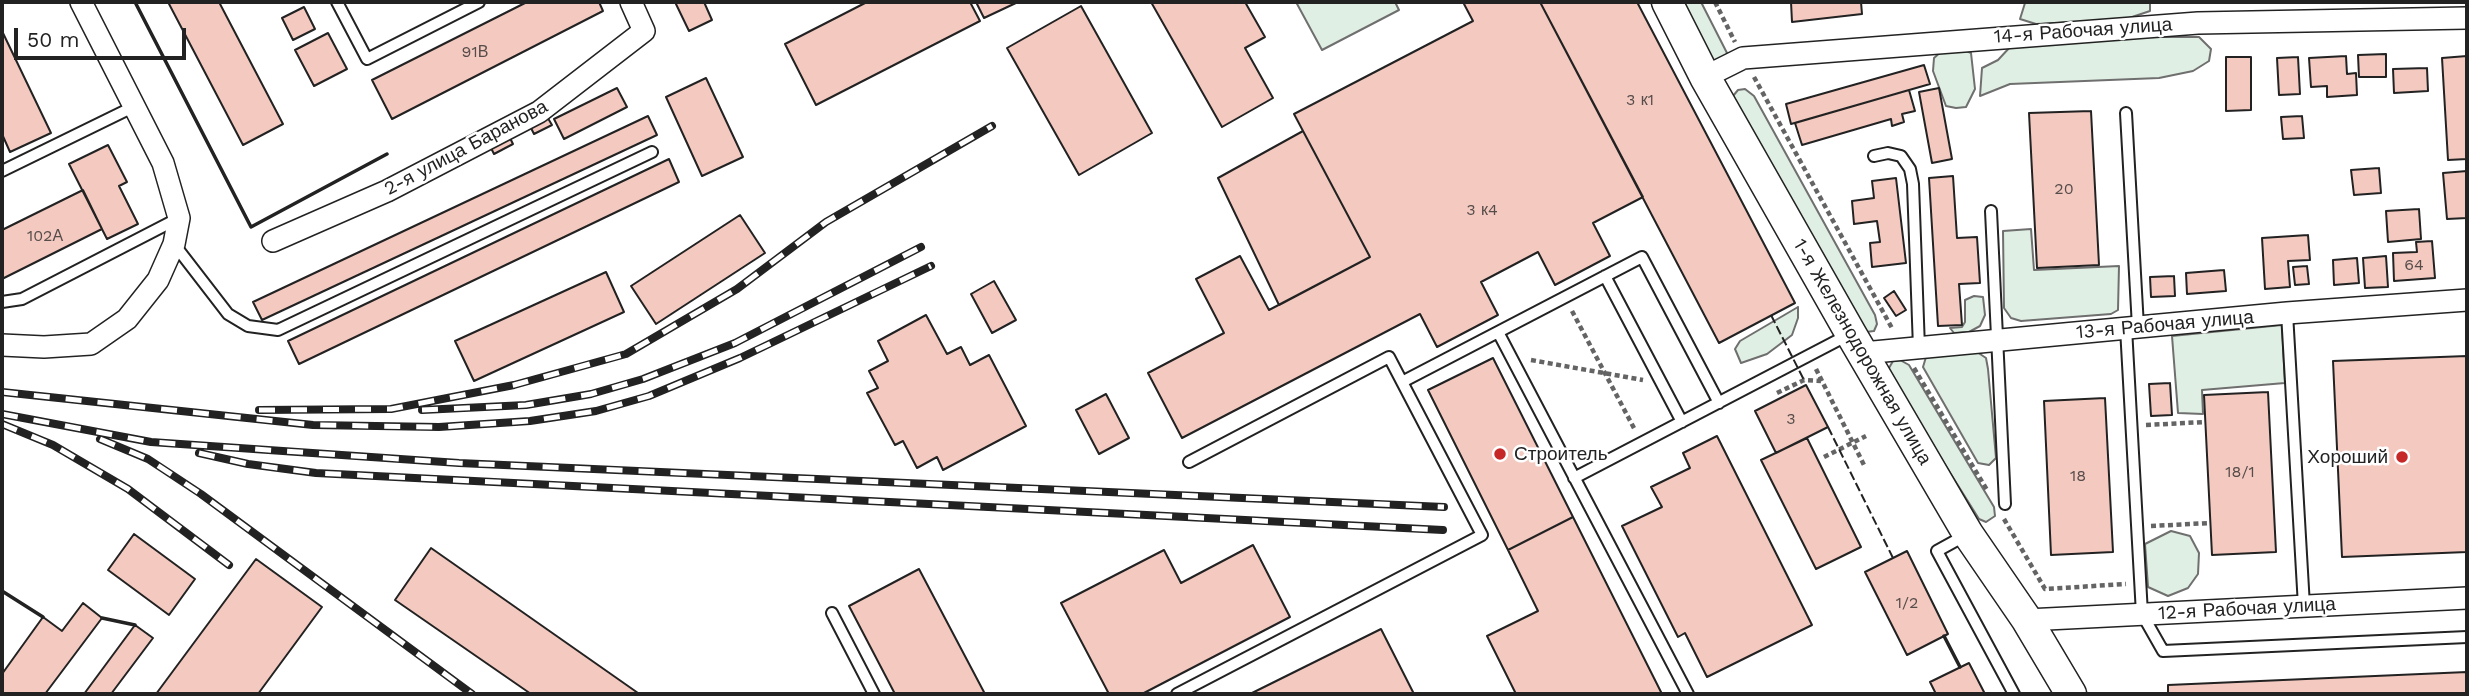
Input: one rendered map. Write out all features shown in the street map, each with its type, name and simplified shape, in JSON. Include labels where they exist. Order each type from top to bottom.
[{"type":"street","points":[[2,345],[44,347],[91,344],[127,319],[158,280],[174,244],[179,218],[163,163],[81,2]]},
{"type":"street","name":"2-я улица Баранова","points":[[273,240],[387,191],[539,111],[644,31],[631,2]]},
{"type":"street","name":"1-я Железнодорожная улица","points":[[1667,2],[1704,77],[1968,534],[2027,620],[2071,694]]},
{"type":"street","name":"14-я Рабочая улица","points":[[1704,77],[1743,58],[2129,28],[2198,23],[2467,18]]},
{"type":"street","name":"13-я Рабочая улица","points":[[1857,343],[1919,348],[2287,313],[2467,300]]},
{"type":"street","name":"12-я Рабочая улица","points":[[2027,620],[2467,598]]},
{"type":"lane","points":[[337,2],[367,59],[479,2]]},
{"type":"lane","points":[[2,171],[135,106]]},
{"type":"lane","points":[[2126,113],[2132,327],[2131,426],[2142,614],[2163,651],[2467,637]]},
{"type":"lane","points":[[174,244],[228,314],[248,326],[278,330],[652,152]]},
{"type":"lane","points":[[1874,156],[1888,153],[1900,156],[1910,169],[1913,184],[1919,348]]},
{"type":"lane","points":[[1991,211],[2005,504]]},
{"type":"lane","points":[[2,302],[22,299],[179,218]]},
{"type":"lane","points":[[1402,382],[1642,257],[1719,403]]},
{"type":"lane","points":[[1605,276],[1682,422]]},
{"type":"lane","points":[[2287,313],[2304,606]]},
{"type":"lane","points":[[1497,332],[1688,694]]},
{"type":"lane","points":[[1574,478],[1809,356],[1857,343]]},
{"type":"lane","points":[[1177,694],[1482,535],[1389,357],[1189,462]]},
{"type":"lane","points":[[1968,534],[1937,551],[2014,694]]},
{"type":"lane","points":[[832,613],[874,694]]},
{"type":"path","points":[[1565,297],[1642,443]]},
{"type":"path","points":[[1809,356],[1864,465]]},
{"type":"path","points":[[1511,357],[1662,383]]},
{"type":"path","points":[[1773,396],[1804,380],[1822,381]]},
{"type":"path","points":[[2131,426],[2205,422]]},
{"type":"path","points":[[1824,457],[1866,436]]},
{"type":"path","points":[[2137,526],[2210,523]]},
{"type":"green space","points":[[1296,2],[1395,2],[1399,10],[1322,50]]},
{"type":"green space","points":[[1682,2],[1701,2],[1727,53],[1725,62],[1719,64],[1711,60]]},
{"type":"green space","points":[[2150,2],[2150,11],[2123,20],[2036,24],[2020,19],[2025,3]]},
{"type":"green space","points":[[2104,37],[2199,37],[2211,49],[2209,61],[2193,71],[2159,78],[2010,84],[1980,96],[1982,68],[1998,60],[2011,46]]},
{"type":"green space","points":[[1962,49],[1971,53],[1975,89],[1966,107],[1956,108],[1946,106],[1933,71],[1934,58],[1943,50]]},
{"type":"green space","points":[[1745,89],[1754,96],[1875,315],[1877,324],[1874,331],[1866,332],[1733,96],[1738,90]]},
{"type":"green space","points":[[2031,229],[2034,270],[2119,266],[2118,310],[2111,314],[2021,321],[2011,318],[2004,308],[2003,231]]},
{"type":"green space","points":[[1974,296],[1983,297],[1985,315],[1980,326],[1969,332],[1954,333],[1950,328],[1962,327],[1965,322],[1965,300]]},
{"type":"green space","points":[[1798,307],[1798,318],[1792,335],[1767,354],[1741,363],[1735,349],[1740,341]]},
{"type":"green space","points":[[2282,325],[2285,383],[2202,390],[2203,414],[2178,413],[2172,336]]},
{"type":"green space","points":[[1977,352],[1986,358],[1988,369],[1996,458],[1989,465],[1978,463],[1923,367],[1926,357]]},
{"type":"green space","points":[[1900,360],[1909,365],[1994,507],[1995,516],[1986,522],[1979,519],[1890,377],[1889,368],[1893,361]]},
{"type":"green space","points":[[2171,531],[2190,536],[2199,553],[2198,574],[2188,588],[2168,596],[2148,587],[2145,544]]},
{"type":"building","points":[[168,2],[219,2],[283,124],[243,145]]},
{"type":"building","points":[[527,2],[599,2],[603,11],[392,119],[372,80]]},
{"type":"building","points":[[675,2],[704,2],[712,20],[689,31]]},
{"type":"building","points":[[867,2],[970,2],[980,21],[816,105],[785,44]]},
{"type":"building","points":[[976,2],[1018,2],[984,18]]},
{"type":"building","points":[[1151,2],[1245,2],[1265,37],[1245,48],[1273,98],[1222,127]]},
{"type":"building","points":[[1540,2],[1643,197],[1593,223],[1610,256],[1555,285],[1538,252],[1481,282],[1498,315],[1437,347],[1420,314],[1182,438],[1148,373],[1224,333],[1196,279],[1240,256],[1269,310],[1370,257],[1294,114],[1473,21],[1464,4]]},
{"type":"building","points":[[1540,2],[1637,2],[1795,303],[1719,343]]},
{"type":"building","points":[[1791,2],[1861,2],[1862,14],[1792,22]]},
{"type":"building","points":[[1081,6],[1152,133],[1079,175],[1007,48]]},
{"type":"building","points":[[304,7],[315,29],[293,40],[282,18]]},
{"type":"building","points":[[2,31],[51,133],[10,152],[2,134]]},
{"type":"building","points":[[328,33],[347,69],[314,86],[295,50]]},
{"type":"building","points":[[2386,54],[2386,77],[2359,77],[2358,55]]},
{"type":"building","points":[[2346,56],[2347,74],[2356,73],[2357,95],[2327,97],[2327,86],[2311,87],[2309,58]]},
{"type":"building","points":[[2467,56],[2467,159],[2448,160],[2442,58]]},
{"type":"building","points":[[2226,57],[2251,57],[2251,110],[2226,111]]},
{"type":"building","points":[[2298,57],[2300,94],[2279,95],[2277,58]]},
{"type":"building","points":[[1924,65],[1930,84],[1791,124],[1786,104]]},
{"type":"building","points":[[2427,68],[2428,91],[2394,93],[2393,69]]},
{"type":"building","points":[[706,78],[743,157],[702,176],[666,97]]},
{"type":"building","points":[[617,88],[627,107],[564,139],[554,119]]},
{"type":"building","points":[[1939,88],[1952,159],[1932,163],[1919,92]]},
{"type":"building","points":[[1909,90],[1915,111],[1902,114],[1904,122],[1892,126],[1891,119],[1802,145],[1795,123]]},
{"type":"building","points":[[2091,111],[2099,265],[2037,268],[2029,113]]},
{"type":"building","points":[[546,115],[552,125],[534,134],[529,124]]},
{"type":"building","points":[[648,116],[657,135],[262,320],[253,302]]},
{"type":"building","points":[[2302,116],[2304,138],[2283,139],[2281,117]]},
{"type":"building","points":[[1303,131],[1370,257],[1279,305],[1218,178]]},
{"type":"building","points":[[508,134],[513,144],[494,154],[489,144]]},
{"type":"building","points":[[108,145],[127,182],[119,186],[138,224],[107,239],[69,164]]},
{"type":"building","points":[[669,159],[679,182],[299,364],[288,341]]},
{"type":"building","points":[[2379,168],[2381,193],[2354,195],[2351,170]]},
{"type":"building","points":[[2467,171],[2467,218],[2447,219],[2443,173]]},
{"type":"building","points":[[1953,176],[1957,238],[1977,237],[1980,283],[1959,284],[1962,325],[1938,326],[1929,178]]},
{"type":"building","points":[[1896,178],[1906,263],[1872,267],[1870,243],[1880,242],[1877,221],[1854,224],[1852,201],[1874,198],[1872,181]]},
{"type":"building","points":[[83,190],[102,229],[2,279],[2,230]]},
{"type":"building","points":[[2419,209],[2421,239],[2388,242],[2386,211]]},
{"type":"building","points":[[740,215],[765,253],[656,324],[631,286]]},
{"type":"building","points":[[2308,235],[2310,260],[2288,261],[2290,287],[2265,289],[2262,238]]},
{"type":"building","points":[[2432,241],[2435,278],[2394,281],[2393,253],[2417,252],[2416,242]]},
{"type":"building","points":[[2386,256],[2388,287],[2365,288],[2363,258]]},
{"type":"building","points":[[2357,258],[2359,283],[2334,285],[2333,260]]},
{"type":"building","points":[[2307,266],[2309,284],[2295,285],[2293,267]]},
{"type":"building","points":[[2224,270],[2226,291],[2187,294],[2186,273]]},
{"type":"building","points":[[606,272],[624,312],[474,381],[455,341]]},
{"type":"building","points":[[2174,276],[2175,296],[2151,297],[2150,277]]},
{"type":"building","points":[[994,281],[1016,320],[992,333],[971,294]]},
{"type":"building","points":[[1894,291],[1906,310],[1896,316],[1884,298]]},
{"type":"building","points":[[926,315],[947,354],[961,347],[970,365],[989,355],[1026,426],[943,470],[937,457],[917,468],[903,441],[895,445],[867,393],[878,388],[869,371],[888,361],[878,341]]},
{"type":"building","name":"Хороший","points":[[2467,356],[2467,552],[2342,557],[2333,361]]},
{"type":"building","name":"Строитель","points":[[1493,358],[1573,517],[1508,550],[1428,390]]},
{"type":"building","points":[[2170,383],[2172,415],[2151,416],[2149,384]]},
{"type":"building","points":[[1806,385],[1828,427],[1776,453],[1755,411]]},
{"type":"building","points":[[2268,392],[2276,552],[2212,555],[2204,395]]},
{"type":"building","points":[[1106,394],[1129,438],[1099,454],[1076,410]]},
{"type":"building","points":[[2105,398],[2113,552],[2051,555],[2044,401]]},
{"type":"building","points":[[1717,436],[1812,625],[1707,677],[1685,633],[1678,637],[1622,526],[1662,507],[1651,487],[1690,468],[1683,453]]},
{"type":"building","points":[[1807,438],[1861,547],[1816,569],[1761,460]]},
{"type":"building","points":[[1573,517],[1662,694],[1516,694],[1487,636],[1538,611],[1508,550]]},
{"type":"building","points":[[134,534],[195,579],[169,615],[108,570]]},
{"type":"building","points":[[1253,545],[1290,617],[1142,694],[1109,694],[1061,603],[1164,550],[1181,583]]},
{"type":"building","points":[[431,548],[638,693],[531,694],[395,600]]},
{"type":"building","points":[[1907,551],[1948,634],[1907,655],[1865,572]]},
{"type":"building","points":[[256,559],[322,607],[258,694],[156,694]]},
{"type":"building","points":[[919,569],[985,694],[895,694],[849,606]]},
{"type":"building","points":[[83,603],[102,618],[45,694],[2,694],[2,674],[43,617],[62,631]]},
{"type":"building","points":[[135,625],[153,638],[111,694],[84,694]]},
{"type":"building","points":[[1381,629],[1414,694],[1250,694]]},
{"type":"building","points":[[1969,663],[1985,694],[1936,694],[1930,682]]},
{"type":"building","points":[[2467,672],[2467,694],[2168,694],[2168,685]]},
{"type":"railway","points":[[259,410],[391,409],[514,385],[626,354],[737,289],[826,222],[992,126]]},
{"type":"railway","points":[[422,410],[526,405],[591,394],[643,379],[735,343],[921,247]]},
{"type":"railway","points":[[2,392],[313,425],[439,427],[530,421],[596,411],[649,396],[740,358],[931,266]]},
{"type":"railway","points":[[2,414],[151,442],[459,463],[1444,507]]},
{"type":"railway","points":[[2,424],[53,445],[128,489],[229,565]]},
{"type":"railway","points":[[100,439],[148,459],[201,494],[472,694]]},
{"type":"railway","points":[[199,453],[248,464],[316,473],[1443,530]]},
{"type":"fence","points":[[1771,315],[1805,382]]},
{"type":"fence","points":[[1828,427],[1893,558]]},
{"type":"wall","points":[[135,2],[251,227],[387,154]]},
{"type":"wall","points":[[2,591],[43,617]]},
{"type":"wall","points":[[102,618],[135,625]]},
{"type":"wall","points":[[1944,636],[1960,667]]},
{"type":"place","name":"Строитель","points":[[1500,454]]},
{"type":"place","name":"Хороший","points":[[2402,457]]}]
